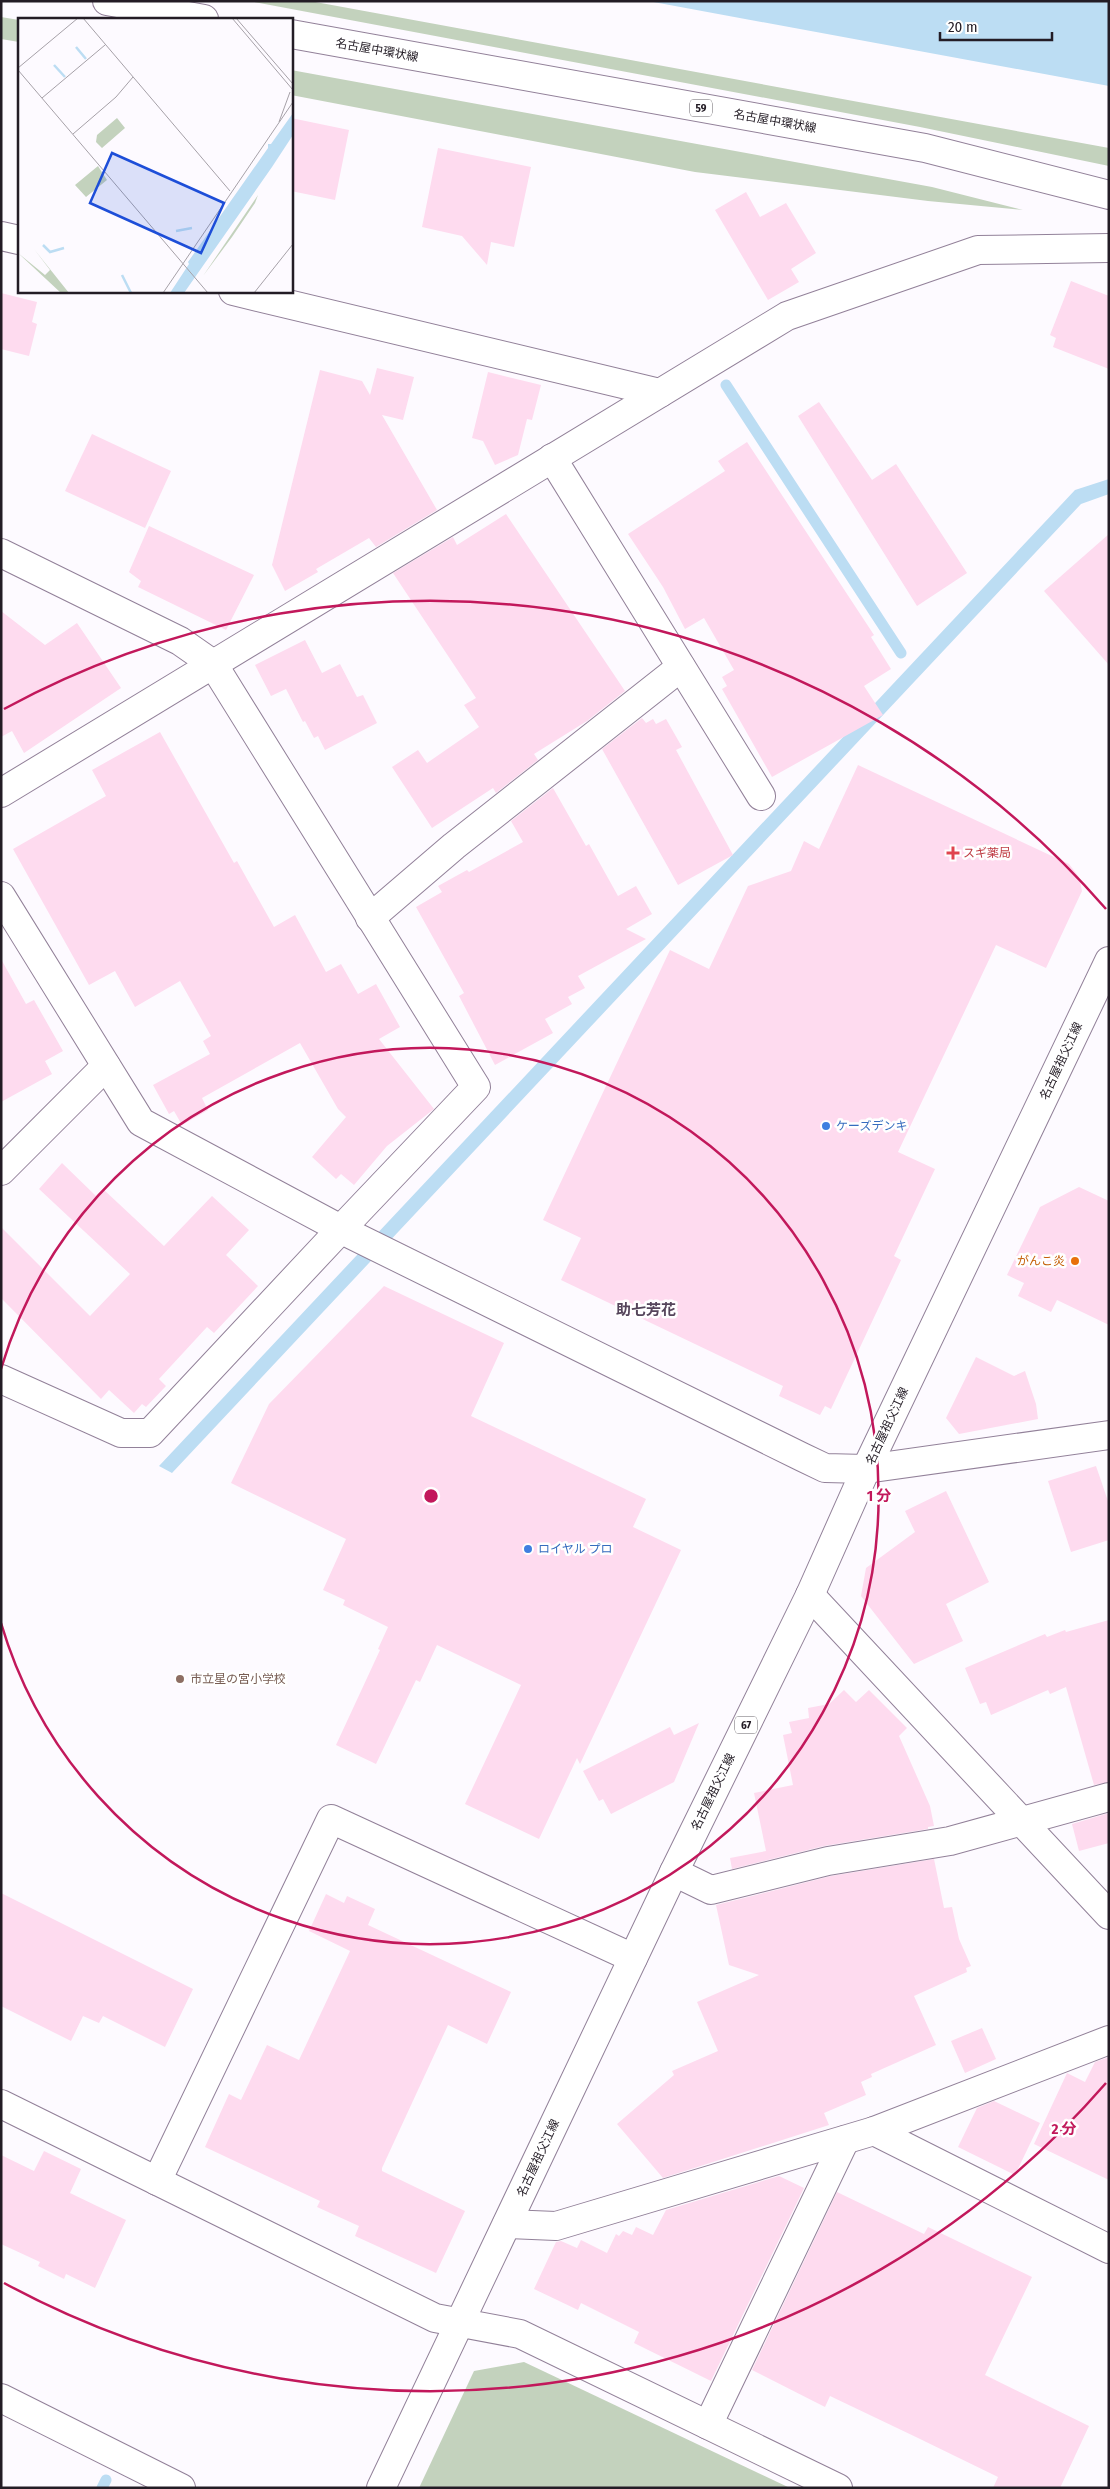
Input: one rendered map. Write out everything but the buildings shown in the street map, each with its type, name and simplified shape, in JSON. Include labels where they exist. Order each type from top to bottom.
[{"type":"street","points":[[107,1],[199,18]]},
{"type":"street","name":"名古屋中環状線","points":[[292,34],[925,148],[1109,195]]},
{"type":"street","points":[[1,236],[18,240]]},
{"type":"street","points":[[1,793],[787,316],[978,250],[1109,248]]},
{"type":"street","points":[[237,292],[660,393]]},
{"type":"street","points":[[552,458],[761,796]]},
{"type":"street","points":[[1,553],[180,641],[212,664],[476,1087],[347,1232],[150,1433],[121,1433],[1,1379]]},
{"type":"street","points":[[370,918],[454,846],[681,667]]},
{"type":"street","points":[[1,896],[141,1122],[347,1232],[825,1468],[866,1469],[1109,1435]]},
{"type":"street","name":"名古屋祖父江線","points":[[381,2488],[674,1872],[810,1595],[866,1469],[1109,961]]},
{"type":"street","points":[[1,1171],[106,1066]]},
{"type":"street","points":[[810,1595],[1109,1915]]},
{"type":"street","points":[[674,1872],[711,1890],[828,1860],[950,1841],[1109,1797]]},
{"type":"street","points":[[157,2181],[331,1819],[633,1958]]},
{"type":"street","points":[[507,2224],[556,2226],[845,2140],[874,2131],[1109,2040]]},
{"type":"street","points":[[1,2104],[435,2318],[461,2321],[520,2334],[838,2488]]},
{"type":"street","points":[[874,2131],[1109,2249]]},
{"type":"street","points":[[708,2425],[845,2140]]},
{"type":"street","points":[[1,2398],[181,2488]]},
{"type":"green space","points":[[249,1],[310,1],[1109,148],[1109,166],[920,127]]},
{"type":"green space","points":[[1,17],[18,20],[18,42],[1,39]]},
{"type":"green space","points":[[292,70],[932,187],[1023,210],[928,201],[695,172],[292,95]]},
{"type":"green space","points":[[524,2362],[790,2488],[419,2488],[474,2371]]},
{"type":"water","points":[[648,1],[1109,1],[1109,86]]},
{"type":"water","points":[[1109,479],[1109,494],[1081,504],[172,1473],[159,1466],[1075,490]]},
{"type":"waterway","points":[[726,385],[901,653]]},
{"type":"waterway","points":[[102,2488],[106,2480]]},
{"type":"place","name":"スギ薬局","points":[[953,853]]},
{"type":"place","name":"ケーズデンキ","points":[[826,1126]]},
{"type":"place","name":"がんこ炎","points":[[1075,1261]]},
{"type":"place","name":"ロイヤル プロ","points":[[528,1549]]},
{"type":"place","name":"市立星の宮小学校","points":[[180,1679]]},
{"type":"district","name":"助七芳花","points":[[646,1310]]}]
